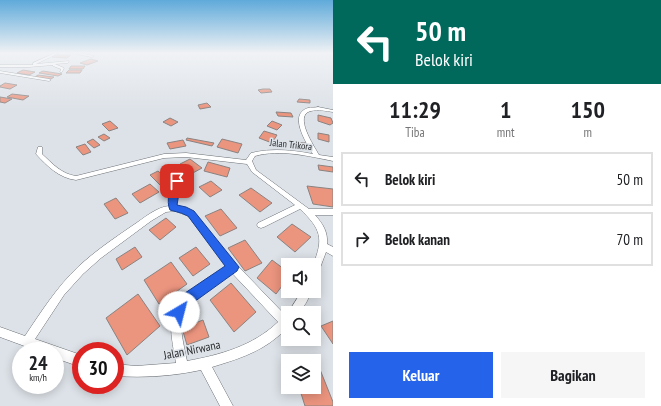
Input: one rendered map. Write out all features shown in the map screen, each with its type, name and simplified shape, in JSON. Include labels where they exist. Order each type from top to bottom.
[{"type":"street","points":[[0,72],[49,80]]},
{"type":"street","points":[[0,77],[24,80]]},
{"type":"street","points":[[317,156],[301,128],[300,120],[302,115],[307,110],[315,108],[333,111]]},
{"type":"street","points":[[40,148],[39,154],[57,171],[71,178],[164,156],[186,155],[249,160],[254,171],[307,212],[322,230],[324,239],[319,258]]},
{"type":"street","name":"Jalan Trikora","points":[[249,160],[254,154],[265,151],[333,159]]},
{"type":"street","points":[[173,208],[173,197],[177,181]]},
{"type":"street","points":[[261,225],[300,206]]},
{"type":"street","points":[[0,332],[27,342],[61,292],[98,255],[148,218],[165,209],[173,208],[183,209],[191,214],[233,267],[281,315]]},
{"type":"street","points":[[307,212],[333,212]]},
{"type":"street","points":[[322,245],[333,252]]},
{"type":"street","points":[[182,368],[176,324],[181,307],[189,298],[233,267]]},
{"type":"street","name":"Jalan Nirwana","points":[[124,371],[134,372],[182,368],[204,364],[248,349],[268,337],[281,326]]},
{"type":"street","points":[[204,364],[227,406]]},
{"type":"building","points":[[19,72],[35,72],[29,75],[17,73]]},
{"type":"building","points":[[49,72],[62,74],[58,76],[39,73]]},
{"type":"building","points":[[67,72],[81,72],[80,73],[66,73]]},
{"type":"building","points":[[38,75],[54,77],[51,79],[35,77]]},
{"type":"building","points":[[5,83],[17,85],[10,89],[0,87]]},
{"type":"building","points":[[270,89],[272,92],[261,93],[258,90]]},
{"type":"building","points":[[12,94],[29,96],[23,100],[7,97]]},
{"type":"building","points":[[0,97],[12,99],[5,103],[0,102]]},
{"type":"building","points":[[299,99],[310,100],[310,103],[297,102]]},
{"type":"building","points":[[207,103],[211,107],[200,109],[198,105]]},
{"type":"building","points":[[276,112],[291,113],[293,117],[278,116]]},
{"type":"building","points":[[318,115],[331,118],[333,123],[330,125],[318,121]]},
{"type":"building","points":[[170,118],[178,122],[171,126],[163,122]]},
{"type":"building","points":[[110,121],[118,128],[109,131],[102,124]]},
{"type":"building","points":[[272,121],[282,125],[277,130],[267,126]]},
{"type":"building","points":[[264,131],[277,135],[272,143],[259,138]]},
{"type":"building","points":[[318,133],[329,135],[329,142],[318,139]]},
{"type":"building","points":[[104,134],[110,138],[104,141],[98,137]]},
{"type":"building","points":[[187,138],[214,143],[212,146],[186,140]]},
{"type":"building","points":[[93,139],[100,145],[94,148],[87,142]]},
{"type":"building","points":[[222,139],[242,144],[238,153],[217,147]]},
{"type":"building","points":[[183,140],[186,146],[170,149],[167,143]]},
{"type":"building","points":[[292,142],[306,143],[309,150],[295,149]]},
{"type":"building","points":[[85,144],[91,152],[83,155],[76,147]]},
{"type":"building","points":[[190,159],[202,168],[191,174],[180,164]]},
{"type":"building","points":[[208,162],[230,168],[227,177],[204,171]]},
{"type":"building","points":[[318,165],[333,167],[333,172],[319,170]]},
{"type":"building","points":[[158,171],[171,182],[162,187],[150,175]]},
{"type":"building","points":[[211,181],[222,190],[210,197],[199,187]]},
{"type":"building","points":[[150,184],[159,192],[140,203],[132,194]]},
{"type":"building","points":[[307,186],[333,189],[333,207],[313,204]]},
{"type":"building","points":[[251,188],[272,203],[260,212],[239,195]]},
{"type":"building","points":[[116,198],[128,213],[115,219],[104,204]]},
{"type":"building","points":[[221,209],[237,228],[220,236],[205,216]]},
{"type":"building","points":[[166,218],[176,227],[160,240],[149,230]]},
{"type":"building","points":[[292,224],[311,237],[295,252],[277,237]]},
{"type":"building","points":[[245,240],[262,263],[245,271],[228,248]]},
{"type":"building","points":[[135,247],[142,257],[122,270],[116,259]]},
{"type":"building","points":[[196,247],[210,264],[193,276],[179,258]]},
{"type":"building","points":[[272,260],[281,267],[281,287],[276,294],[257,278]]},
{"type":"building","points":[[171,262],[187,284],[159,304],[144,280]]},
{"type":"building","points":[[231,283],[256,312],[234,332],[210,300]]},
{"type":"building","points":[[138,294],[160,326],[127,355],[124,350],[124,342],[120,342],[106,318]]},
{"type":"building","points":[[203,320],[209,337],[187,345],[182,328]]},
{"type":"building","points":[[333,321],[333,344],[321,326]]},
{"type":"building","points":[[321,372],[333,402],[333,406],[305,406],[301,394],[321,394]]},
{"type":"route","points":[[177,181],[173,197],[173,208],[183,209],[191,214],[233,267],[184,302],[179,312]]}]
